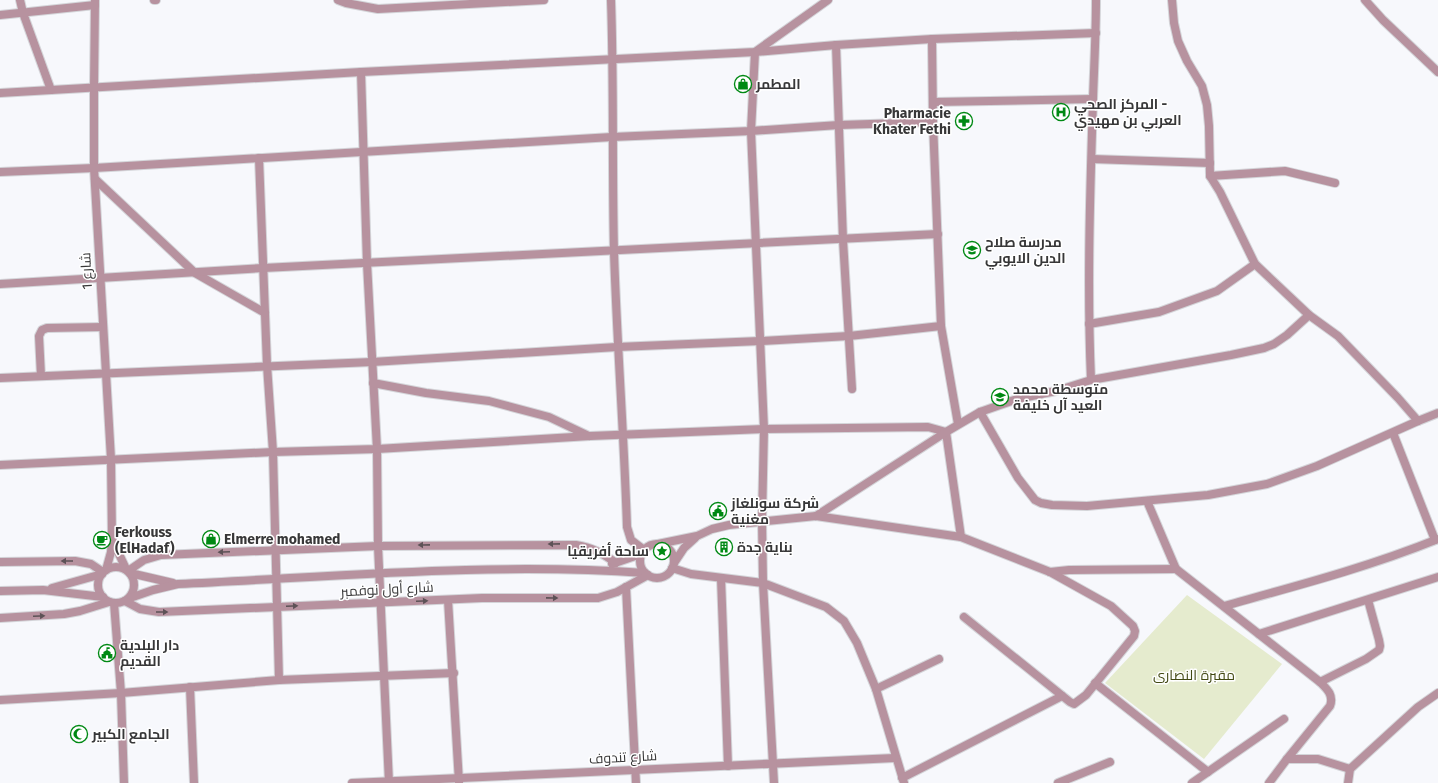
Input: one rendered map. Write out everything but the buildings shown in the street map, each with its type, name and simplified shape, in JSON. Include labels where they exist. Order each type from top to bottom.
[{"type":"street","points":[[20,0],[52,90]]},
{"type":"street","points":[[338,0],[378,9],[544,0]]},
{"type":"street","points":[[611,0],[613,59],[612,137],[614,250],[617,348],[623,436],[627,532],[631,540],[642,552]]},
{"type":"street","points":[[755,52],[828,0]]},
{"type":"street","points":[[1091,380],[1089,324],[1096,0]]},
{"type":"street","points":[[1172,0],[1174,23],[1178,41],[1187,61],[1202,86],[1207,105],[1210,176],[1220,192],[1255,264],[1309,315],[1338,336],[1418,421]]},
{"type":"street","points":[[1365,0],[1383,20],[1438,72]]},
{"type":"street","points":[[0,15],[95,3]]},
{"type":"street","name":"شارع 1","points":[[95,3],[94,168],[106,373],[112,540],[111,552],[104,572]]},
{"type":"street","points":[[0,93],[361,72],[755,52],[932,39],[1096,33]]},
{"type":"street","points":[[932,39],[933,122],[941,326],[958,424]]},
{"type":"street","points":[[836,45],[843,240],[852,389]]},
{"type":"street","points":[[755,52],[751,131],[764,429],[762,520],[763,583],[774,783]]},
{"type":"street","points":[[361,72],[367,263],[377,449],[378,546],[382,603],[389,782]]},
{"type":"street","points":[[933,102],[1093,99]]},
{"type":"street","points":[[0,172],[94,168],[612,137],[751,131],[839,125],[933,122]]},
{"type":"street","points":[[259,158],[272,452],[279,680]]},
{"type":"street","points":[[1092,159],[1210,163]]},
{"type":"street","points":[[1210,176],[1285,171],[1335,183]]},
{"type":"street","points":[[95,179],[195,273],[265,313]]},
{"type":"street","points":[[0,284],[263,268],[843,240],[938,234]]},
{"type":"street","points":[[1089,324],[1159,312],[1217,291],[1255,264]]},
{"type":"street","points":[[816,516],[958,424],[980,412],[1017,399],[1056,391],[1091,380],[1264,348],[1274,344],[1287,335],[1309,315]]},
{"type":"street","points":[[0,378],[267,365],[372,362],[760,341],[849,336],[941,326]]},
{"type":"street","points":[[40,376],[39,336],[42,330],[47,328],[103,327]]},
{"type":"street","points":[[373,384],[426,393],[489,401],[550,417],[590,436]]},
{"type":"street","points":[[980,412],[1018,478],[1035,500],[1052,505],[1087,506],[1208,495],[1267,484],[1317,466],[1438,413]]},
{"type":"street","points":[[0,465],[272,452],[377,449],[590,436],[623,436],[764,429],[928,427],[946,432]]},
{"type":"street","points":[[946,432],[961,537]]},
{"type":"street","points":[[1224,606],[1314,581],[1437,539],[1392,433]]},
{"type":"street","points":[[1147,501],[1176,569],[1320,682],[1332,696],[1330,706],[1269,783]]},
{"type":"street","points":[[697,536],[684,548],[669,572],[661,577],[652,577],[646,574],[640,564],[642,552],[653,545],[697,536],[709,530],[729,525],[762,520],[816,516],[961,537],[1050,572],[1111,606],[1133,626],[1135,631],[1134,636],[1086,695],[1074,704],[964,617]]},
{"type":"street","name":"شارع 1","points":[[112,540],[128,571]]},
{"type":"street","points":[[658,544],[668,548],[671,553],[673,566]]},
{"type":"street","points":[[128,571],[144,560],[161,555],[378,546],[576,545],[590,548],[603,554],[616,563]]},
{"type":"street","name":"شارع أول نوفمبر","points":[[596,569],[616,563],[642,552]]},
{"type":"street","points":[[0,562],[75,561],[91,564],[104,572]]},
{"type":"street","points":[[673,566],[691,574],[763,583],[826,607],[844,621],[857,643],[876,690],[903,781],[1062,696]]},
{"type":"street","points":[[0,591],[43,590],[109,601],[127,600],[135,588],[135,583],[128,571],[116,567],[73,583],[43,590]]},
{"type":"street","name":"شارع أول نوفمبر","points":[[127,600],[153,590],[178,584],[476,570],[596,569],[646,574]]},
{"type":"street","points":[[1050,572],[1069,570],[1176,569]]},
{"type":"street","name":"شارع أول نوفمبر","points":[[128,571],[178,584]]},
{"type":"street","points":[[104,572],[98,583],[98,588],[109,601],[121,693],[124,783]]},
{"type":"street","name":"شارع أول نوفمبر","points":[[127,600],[140,609],[152,612],[489,598],[598,598],[617,592],[646,574]]},
{"type":"street","points":[[1259,634],[1438,577]]},
{"type":"street","points":[[721,578],[728,766]]},
{"type":"street","points":[[626,587],[636,783]]},
{"type":"street","points":[[448,600],[454,673],[459,780]]},
{"type":"street","points":[[1320,682],[1366,659],[1379,650],[1379,640],[1368,600]]},
{"type":"street","points":[[0,618],[72,613],[109,601]]},
{"type":"street","points":[[876,690],[939,659]]},
{"type":"street","points":[[0,700],[121,693],[279,680],[454,673]]},
{"type":"street","points":[[1095,683],[1208,772]]},
{"type":"street","points":[[190,687],[194,783]]},
{"type":"street","points":[[1348,783],[1350,769],[1418,706],[1438,693]]},
{"type":"street","points":[[1192,783],[1284,719]]},
{"type":"street","name":"شارع تندوف","points":[[352,783],[459,780],[636,769],[895,758]]},
{"type":"street","points":[[1287,759],[1318,759],[1350,769]]},
{"type":"street","points":[[1058,783],[1110,762]]},
{"type":"green space","name":"مقبرة النصارى","points":[[1187,595],[1282,664],[1204,759],[1105,683]]},
{"type":"place","name":"المطمر","points":[[743,84]]},
{"type":"place","name":"المركز الصحي - العربي بن مهيدي","points":[[1061,112]]},
{"type":"place","name":"Pharmacie Khater Fethi","points":[[964,121]]},
{"type":"place","name":"مدرسة صلاح الدين الايوبي","points":[[972,250]]},
{"type":"place","name":"متوسطة محمد العيد آل خليفة","points":[[1000,397]]},
{"type":"place","name":"شركة سونلغاز مغنية","points":[[718,511]]},
{"type":"place","name":"Elmerre mohamed","points":[[211,539]]},
{"type":"place","name":"Ferkouss (ElHadaf)","points":[[102,540]]},
{"type":"place","name":"بناية جدة","points":[[724,547]]},
{"type":"place","name":"ساحة أفريقيا","points":[[662,551]]},
{"type":"place","name":"دار البلدية القديم","points":[[107,653]]},
{"type":"place","name":"الجامع الكبير","points":[[79,734]]}]
